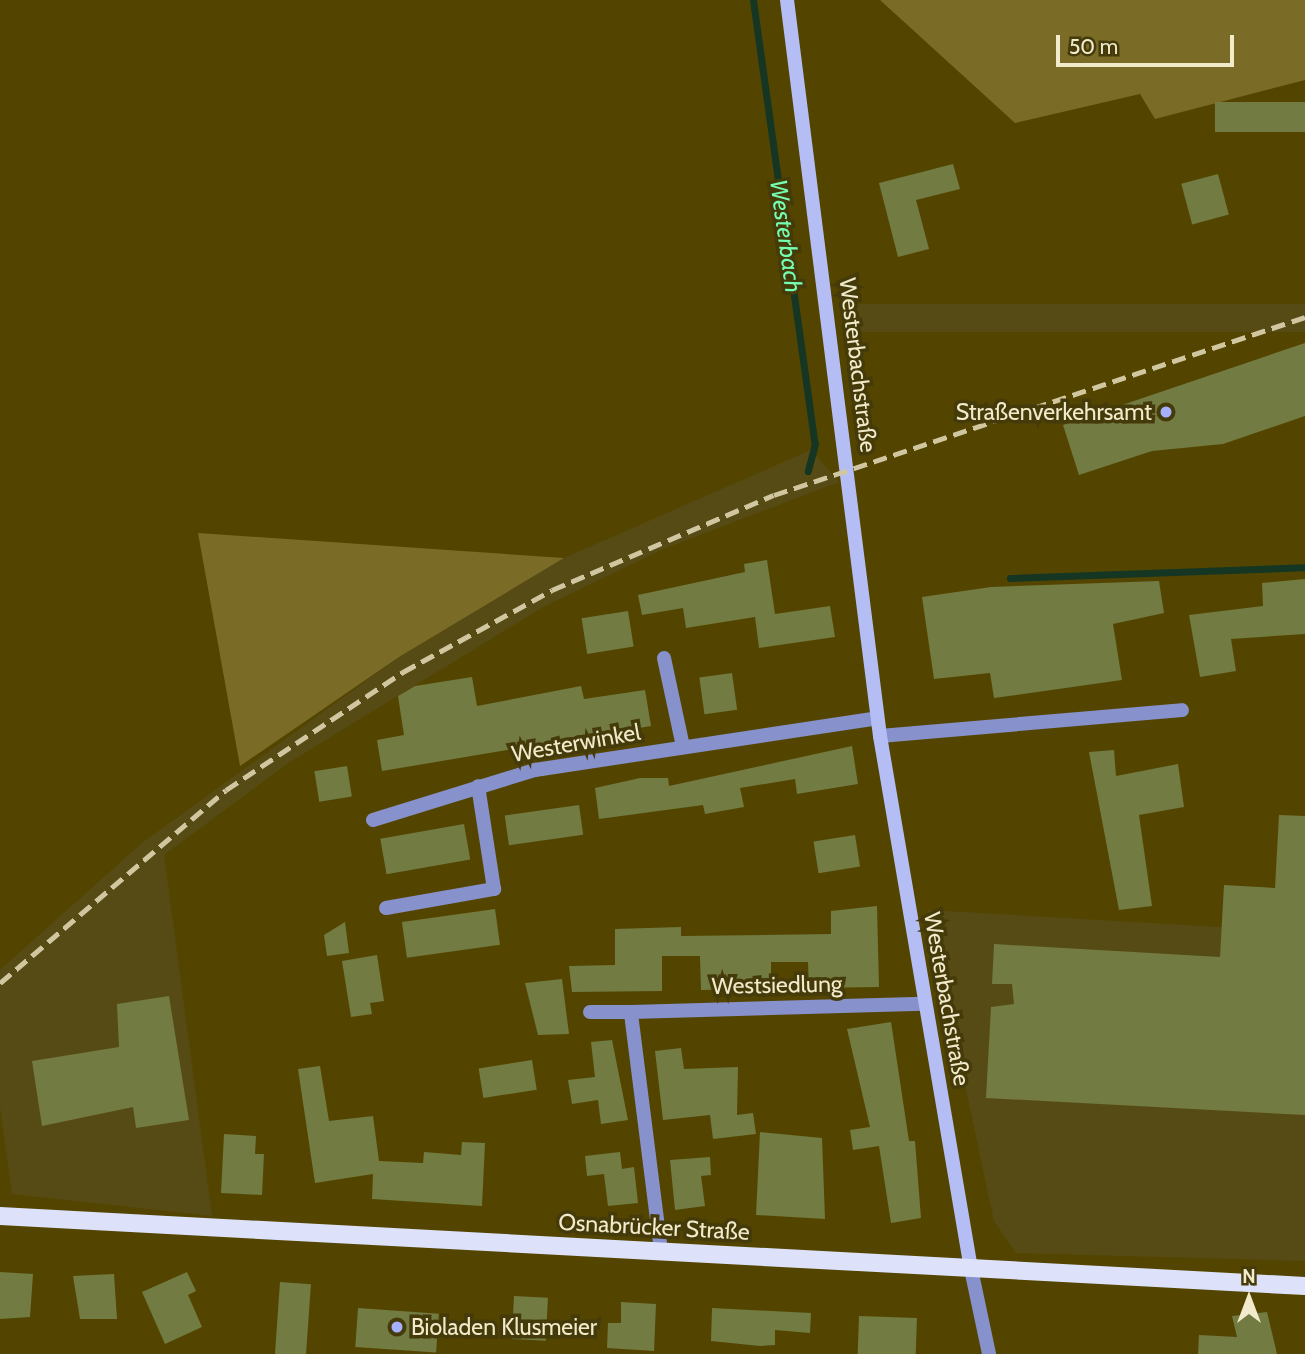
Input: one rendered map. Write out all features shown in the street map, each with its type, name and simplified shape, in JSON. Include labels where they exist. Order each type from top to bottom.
[{"type":"main road","name":"Westerbachstraße","points":[[787,0],[877,718],[923,1004],[971,1269]]},
{"type":"main road","name":"Osnabrücker Straße","points":[[0,1216],[1305,1286]]},
{"type":"street","points":[[664,658],[683,747]]},
{"type":"street","points":[[880,736],[1182,710]]},
{"type":"street","name":"Westerwinkel","points":[[373,820],[535,770],[877,718]]},
{"type":"street","points":[[386,908],[494,889],[478,786]]},
{"type":"street","name":"Westsiedlung","points":[[590,1012],[923,1004]]},
{"type":"street","points":[[631,1012],[661,1251]]},
{"type":"street","points":[[971,1269],[989,1354]]},
{"type":"shaded area","points":[[880,0],[1305,0],[1305,80],[1155,119],[1140,94],[1015,123]]},
{"type":"shaded area","points":[[854,304],[1305,304],[1305,332],[854,332]]},
{"type":"shaded area","points":[[811,450],[839,482],[663,549],[543,607],[288,763],[164,855],[212,1216],[12,1194],[0,1107],[0,970],[142,843],[399,657],[564,558]]},
{"type":"shaded area","points":[[198,533],[564,558],[399,657],[240,766]]},
{"type":"shaded area","points":[[928,910],[1305,932],[1305,1261],[1016,1253],[994,1221]]},
{"type":"building","points":[[1215,102],[1305,102],[1305,132],[1215,132]]},
{"type":"building","points":[[953,164],[960,189],[916,200],[929,249],[898,257],[879,183]]},
{"type":"building","points":[[1218,174],[1229,215],[1192,224],[1181,184]]},
{"type":"building","points":[[1305,343],[1305,416],[1223,444],[1152,451],[1079,475],[1063,425]]},
{"type":"building","points":[[767,560],[775,614],[830,606],[835,637],[759,648],[755,617],[686,628],[683,608],[642,615],[638,595],[745,572],[744,564]]},
{"type":"building","points":[[1305,579],[1305,634],[1231,639],[1236,671],[1200,677],[1189,615],[1263,606],[1262,583]]},
{"type":"building","points":[[1159,581],[1164,613],[1113,624],[1122,680],[994,698],[990,673],[934,679],[922,597],[991,587]]},
{"type":"building","points":[[628,611],[634,647],[587,654],[582,618]]},
{"type":"building","points":[[732,673],[737,710],[704,714],[699,678]]},
{"type":"building","points":[[472,677],[477,706],[581,686],[584,699],[645,690],[651,726],[382,771],[377,740],[404,735],[398,696],[415,686]]},
{"type":"building","points":[[852,746],[858,784],[797,794],[795,779],[740,788],[744,807],[705,814],[703,805],[599,819],[595,788],[640,778],[668,778],[669,786]]},
{"type":"building","points":[[1114,750],[1116,776],[1178,764],[1184,807],[1139,815],[1152,906],[1119,910],[1089,752]]},
{"type":"building","points":[[347,766],[352,797],[319,802],[314,771]]},
{"type":"building","points":[[579,805],[583,835],[509,845],[505,815]]},
{"type":"building","points":[[1279,815],[1305,816],[1305,1115],[986,1098],[991,1007],[1014,1004],[1012,984],[992,984],[994,944],[1220,957],[1224,885],[1275,888]]},
{"type":"building","points":[[464,824],[470,859],[387,874],[380,839]]},
{"type":"building","points":[[855,835],[860,867],[819,873],[814,842]]},
{"type":"building","points":[[877,906],[879,987],[809,988],[808,962],[771,962],[771,989],[701,990],[700,956],[662,956],[662,991],[572,992],[569,966],[615,965],[615,929],[681,927],[681,936],[831,934],[831,911]]},
{"type":"building","points":[[495,909],[500,945],[407,958],[402,922]]},
{"type":"building","points":[[345,922],[349,953],[327,956],[324,935]]},
{"type":"building","points":[[377,955],[384,1001],[370,1003],[372,1014],[351,1017],[342,961]]},
{"type":"building","points":[[562,979],[569,1034],[538,1035],[525,983]]},
{"type":"building","points":[[169,996],[189,1120],[136,1128],[133,1107],[42,1126],[32,1061],[119,1047],[117,1004]]},
{"type":"building","points":[[891,1022],[909,1141],[915,1141],[921,1218],[891,1223],[879,1146],[853,1150],[850,1130],[870,1127],[847,1029]]},
{"type":"building","points":[[612,1040],[628,1120],[601,1124],[598,1100],[572,1104],[568,1080],[595,1077],[591,1042]]},
{"type":"building","points":[[681,1048],[684,1069],[738,1067],[737,1115],[753,1113],[756,1134],[713,1139],[710,1115],[663,1120],[655,1051]]},
{"type":"building","points":[[532,1060],[537,1090],[483,1098],[479,1068]]},
{"type":"building","points":[[320,1066],[329,1121],[373,1116],[379,1161],[423,1163],[424,1152],[461,1155],[462,1142],[485,1143],[482,1206],[372,1199],[373,1174],[315,1183],[298,1069]]},
{"type":"building","points":[[760,1132],[822,1138],[825,1219],[756,1215]]},
{"type":"building","points":[[224,1134],[256,1136],[255,1154],[264,1154],[262,1195],[221,1193]]},
{"type":"building","points":[[620,1152],[622,1169],[634,1167],[638,1203],[608,1206],[604,1174],[587,1176],[585,1156]]},
{"type":"building","points":[[710,1157],[711,1175],[701,1176],[705,1206],[675,1210],[670,1160]]},
{"type":"building","points":[[0,1272],[33,1274],[30,1317],[0,1319]]},
{"type":"building","points":[[187,1272],[196,1291],[188,1295],[202,1327],[165,1344],[142,1292]]},
{"type":"building","points":[[114,1274],[117,1319],[80,1319],[73,1276]]},
{"type":"building","points":[[280,1282],[311,1284],[306,1354],[275,1354]]},
{"type":"building","points":[[514,1296],[548,1298],[546,1341],[512,1339]]},
{"type":"building","points":[[621,1302],[656,1304],[654,1351],[607,1348],[608,1323],[621,1323]]},
{"type":"building","points":[[358,1308],[439,1314],[436,1353],[355,1347]]},
{"type":"building","points":[[712,1308],[811,1313],[810,1333],[775,1330],[775,1345],[711,1341]]},
{"type":"building","points":[[1267,1312],[1277,1354],[1198,1354],[1199,1335],[1237,1337],[1232,1316]]},
{"type":"building","points":[[859,1316],[917,1318],[916,1354],[858,1354]]},
{"type":"waterway","name":"Westerbach","points":[[753,0],[815,444],[808,471]]},
{"type":"waterway","name":"Westerbach","points":[[1010,578],[1305,567]]},
{"type":"railway","points":[[0,983],[226,790],[403,672],[552,590],[774,495],[1305,317]]},
{"type":"place","name":"Straßenverkehrsamt","points":[[1166,412]]},
{"type":"place","name":"Bioladen Klusmeier","points":[[397,1327]]}]
